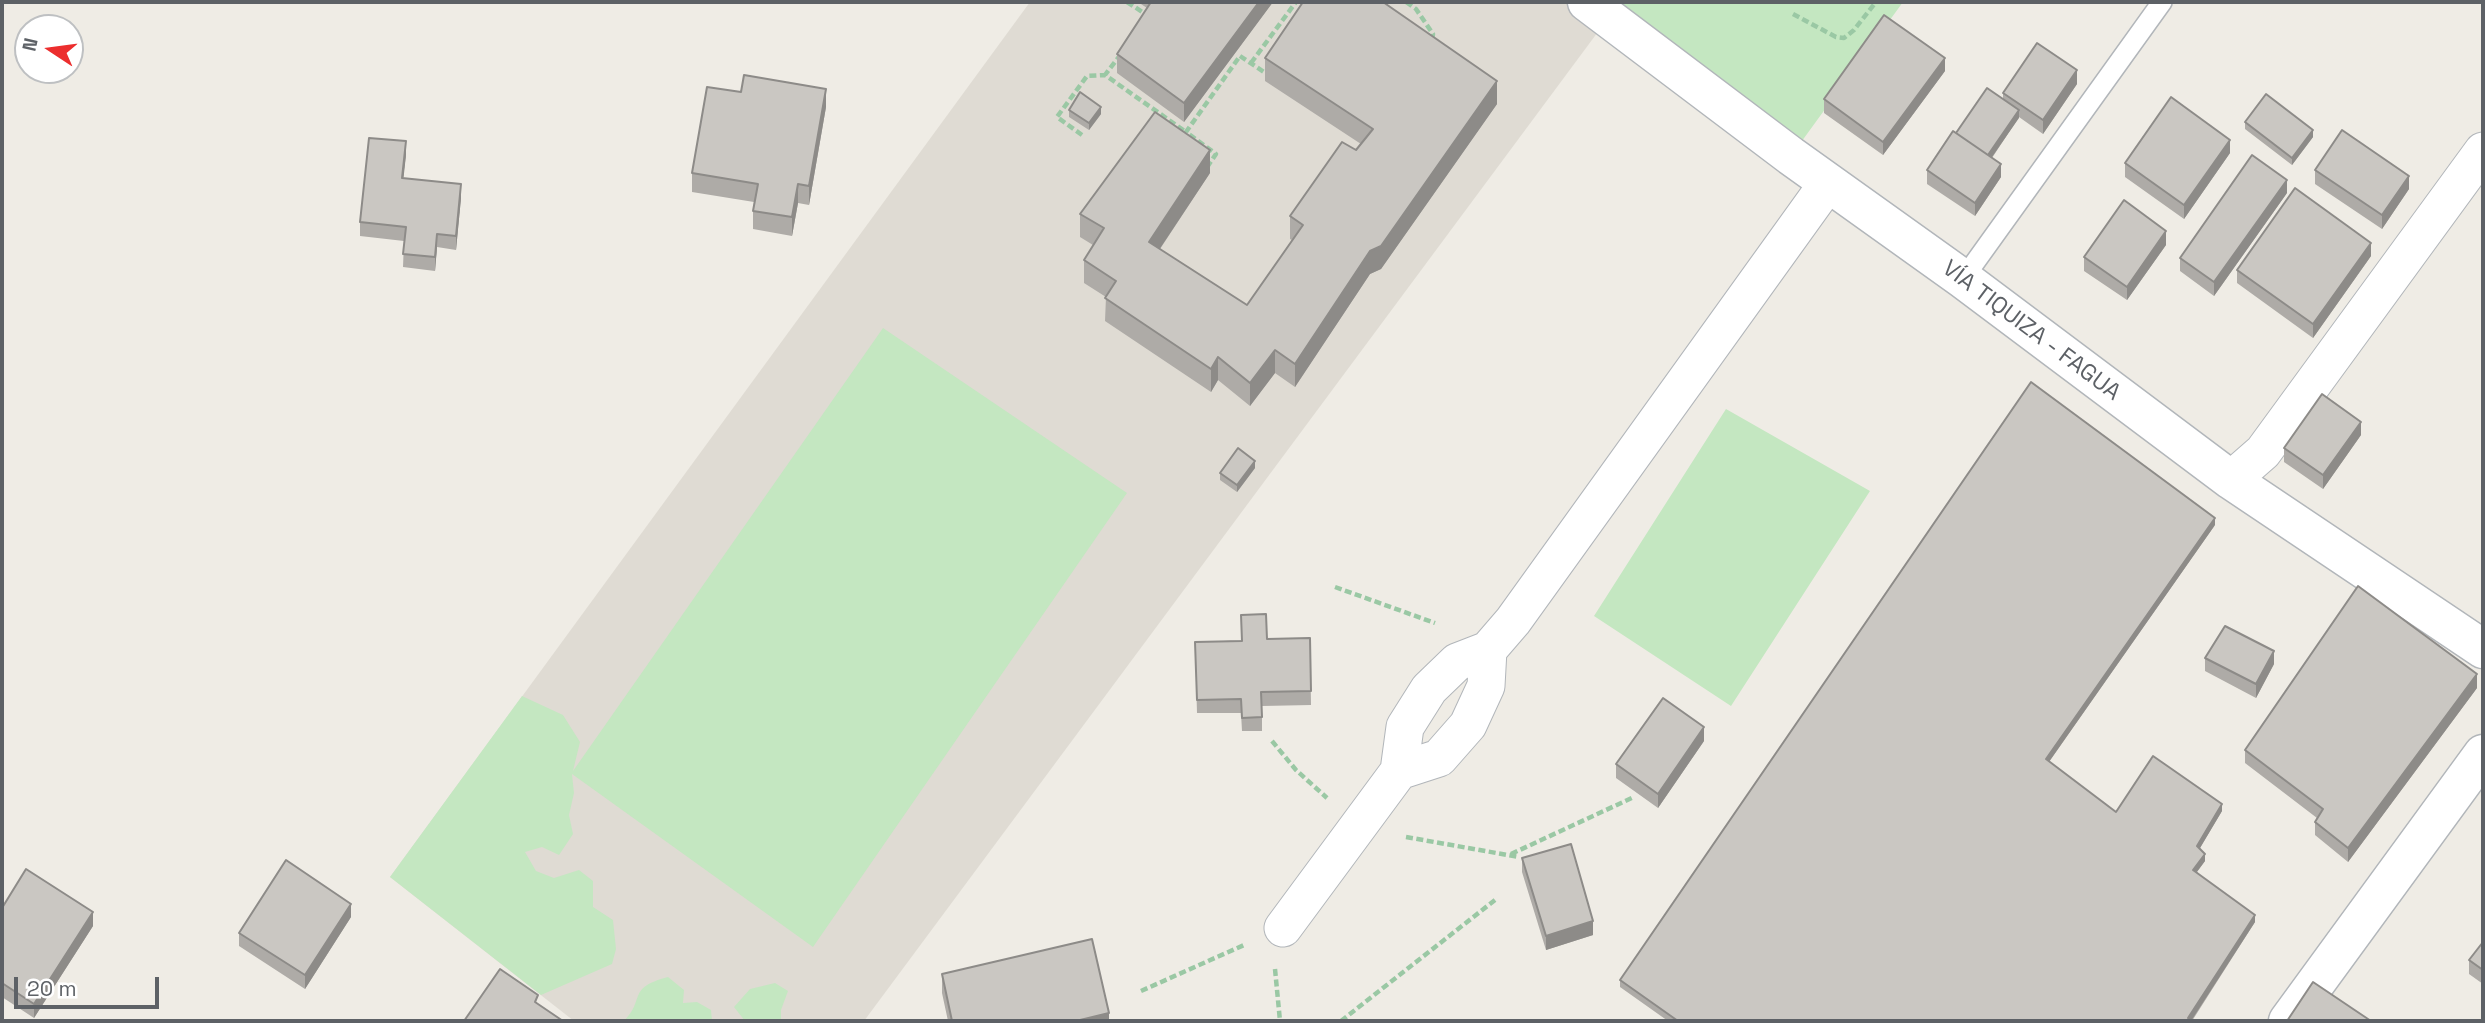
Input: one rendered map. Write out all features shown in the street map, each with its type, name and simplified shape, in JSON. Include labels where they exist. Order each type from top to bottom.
[{"type":"street","name":"VÍA TIQUIZA - FAGUA","points":[[1587,2],[2231,480],[2483,649]]},
{"type":"street","points":[[2231,480],[2263,453],[2483,151]]},
{"type":"street","points":[[1277,931],[1399,771],[1405,727],[1429,689],[1457,662],[1488,650],[1513,621],[1828,183]]},
{"type":"street","points":[[1399,771],[1438,758],[1468,725],[1486,686],[1488,650]]},
{"type":"street","points":[[2288,1021],[2483,754]]},
{"type":"lane","points":[[1963,279],[2162,2]]},
{"type":"path","points":[[1127,2],[1147,15],[1140,25]]},
{"type":"path","points":[[1251,64],[1296,2]]},
{"type":"path","points":[[1406,2],[1416,9],[1433,34],[1431,52]]},
{"type":"path","points":[[1793,14],[1836,37],[1844,38],[1854,30],[1876,2]]},
{"type":"path","points":[[1105,75],[1126,45]]},
{"type":"path","points":[[1186,132],[1240,56],[1369,142]]},
{"type":"path","points":[[1082,135],[1057,117],[1087,76],[1105,75],[1216,154],[1146,257],[1243,321],[1377,131]]},
{"type":"path","points":[[1335,587],[1462,633],[1488,650]]},
{"type":"path","points":[[1272,741],[1319,792],[1363,820],[1394,835],[1519,857]]},
{"type":"path","points":[[1510,855],[1634,797]]},
{"type":"path","points":[[1341,1021],[1495,900]]},
{"type":"path","points":[[1141,991],[1277,931],[1280,1021]]},
{"type":"shaded area","points":[[1030,2],[1587,2],[1609,17],[864,1021],[574,1021],[390,877]]},
{"type":"green space","points":[[1577,2],[1903,2],[1791,156]]},
{"type":"green space","points":[[883,328],[1127,493],[813,947],[572,774],[574,793],[569,815],[573,834],[559,855],[542,847],[525,852],[536,871],[554,878],[579,870],[593,881],[593,907],[613,920],[616,949],[612,964],[541,995],[390,877],[522,696],[563,715],[580,742],[573,771]]},
{"type":"green space","points":[[1726,409],[1870,491],[1731,706],[1594,616]]},
{"type":"green space","points":[[668,977],[684,990],[683,1003],[697,1002],[711,1010],[712,1021],[624,1021],[646,985]]},
{"type":"green space","points":[[775,983],[788,991],[781,1010],[781,1021],[745,1021],[734,1007],[750,989]]},
{"type":"building","points":[[1151,2],[1259,2],[1184,103],[1117,54]]},
{"type":"building","points":[[1303,2],[1383,2],[1497,81],[1381,246],[1370,251],[1295,364],[1275,350],[1250,383],[1218,357],[1211,369],[1105,298],[1116,281],[1084,260],[1104,228],[1080,214],[1155,112],[1210,150],[1149,242],[1247,305],[1303,225],[1290,216],[1342,142],[1356,150],[1373,129],[1265,58]]},
{"type":"building","points":[[1884,15],[1945,58],[1883,142],[1824,99]]},
{"type":"building","points":[[2037,43],[2077,70],[2043,120],[2003,93]]},
{"type":"building","points":[[744,75],[826,89],[809,186],[798,184],[792,217],[753,211],[758,184],[692,173],[707,87],[741,92]]},
{"type":"building","points":[[1987,88],[2019,110],[1988,155],[1956,133]]},
{"type":"building","points":[[1080,92],[1101,107],[1089,123],[1069,110]]},
{"type":"building","points":[[2266,94],[2313,130],[2292,158],[2245,122]]},
{"type":"building","points":[[2171,97],[2230,140],[2184,205],[2125,163]]},
{"type":"building","points":[[2342,130],[2409,176],[2382,215],[2315,170]]},
{"type":"building","points":[[1953,131],[2001,164],[1975,203],[1927,170]]},
{"type":"building","points":[[369,138],[406,141],[402,178],[461,184],[456,236],[437,234],[435,257],[403,254],[406,227],[360,222]]},
{"type":"building","points":[[2252,155],[2287,180],[2214,282],[2180,258]]},
{"type":"building","points":[[2295,188],[2371,243],[2313,324],[2237,270]]},
{"type":"building","points":[[2124,200],[2166,231],[2127,287],[2084,257]]},
{"type":"building","points":[[2031,382],[2215,518],[2046,759],[2116,812],[2153,756],[2222,804],[2197,846],[2205,854],[2193,870],[2255,915],[2188,1018],[2192,1021],[1678,1021],[1620,980]]},
{"type":"building","points":[[2322,394],[2361,422],[2323,475],[2284,448]]},
{"type":"building","points":[[1238,448],[1255,461],[1237,485],[1220,473]]},
{"type":"building","points":[[2358,586],[2477,674],[2348,848],[2315,822],[2323,809],[2245,750]]},
{"type":"building","points":[[1266,614],[1267,639],[1310,638],[1311,691],[1261,692],[1262,717],[1242,718],[1241,699],[1197,700],[1195,642],[1242,641],[1241,615]]},
{"type":"building","points":[[2225,626],[2274,651],[2256,684],[2205,658]]},
{"type":"building","points":[[1663,698],[1704,727],[1658,794],[1616,764]]},
{"type":"building","points":[[1571,844],[1593,921],[1546,936],[1522,858]]},
{"type":"building","points":[[286,860],[351,904],[305,975],[239,933]]},
{"type":"building","points":[[26,869],[93,912],[34,1004],[2,983],[2,908]]},
{"type":"building","points":[[1092,939],[1109,1013],[1076,1021],[952,1021],[942,974]]},
{"type":"building","points":[[2483,942],[2483,970],[2469,960]]},
{"type":"building","points":[[500,969],[538,995],[535,1002],[563,1021],[464,1021]]},
{"type":"building","points":[[2313,982],[2371,1021],[2287,1021]]}]
